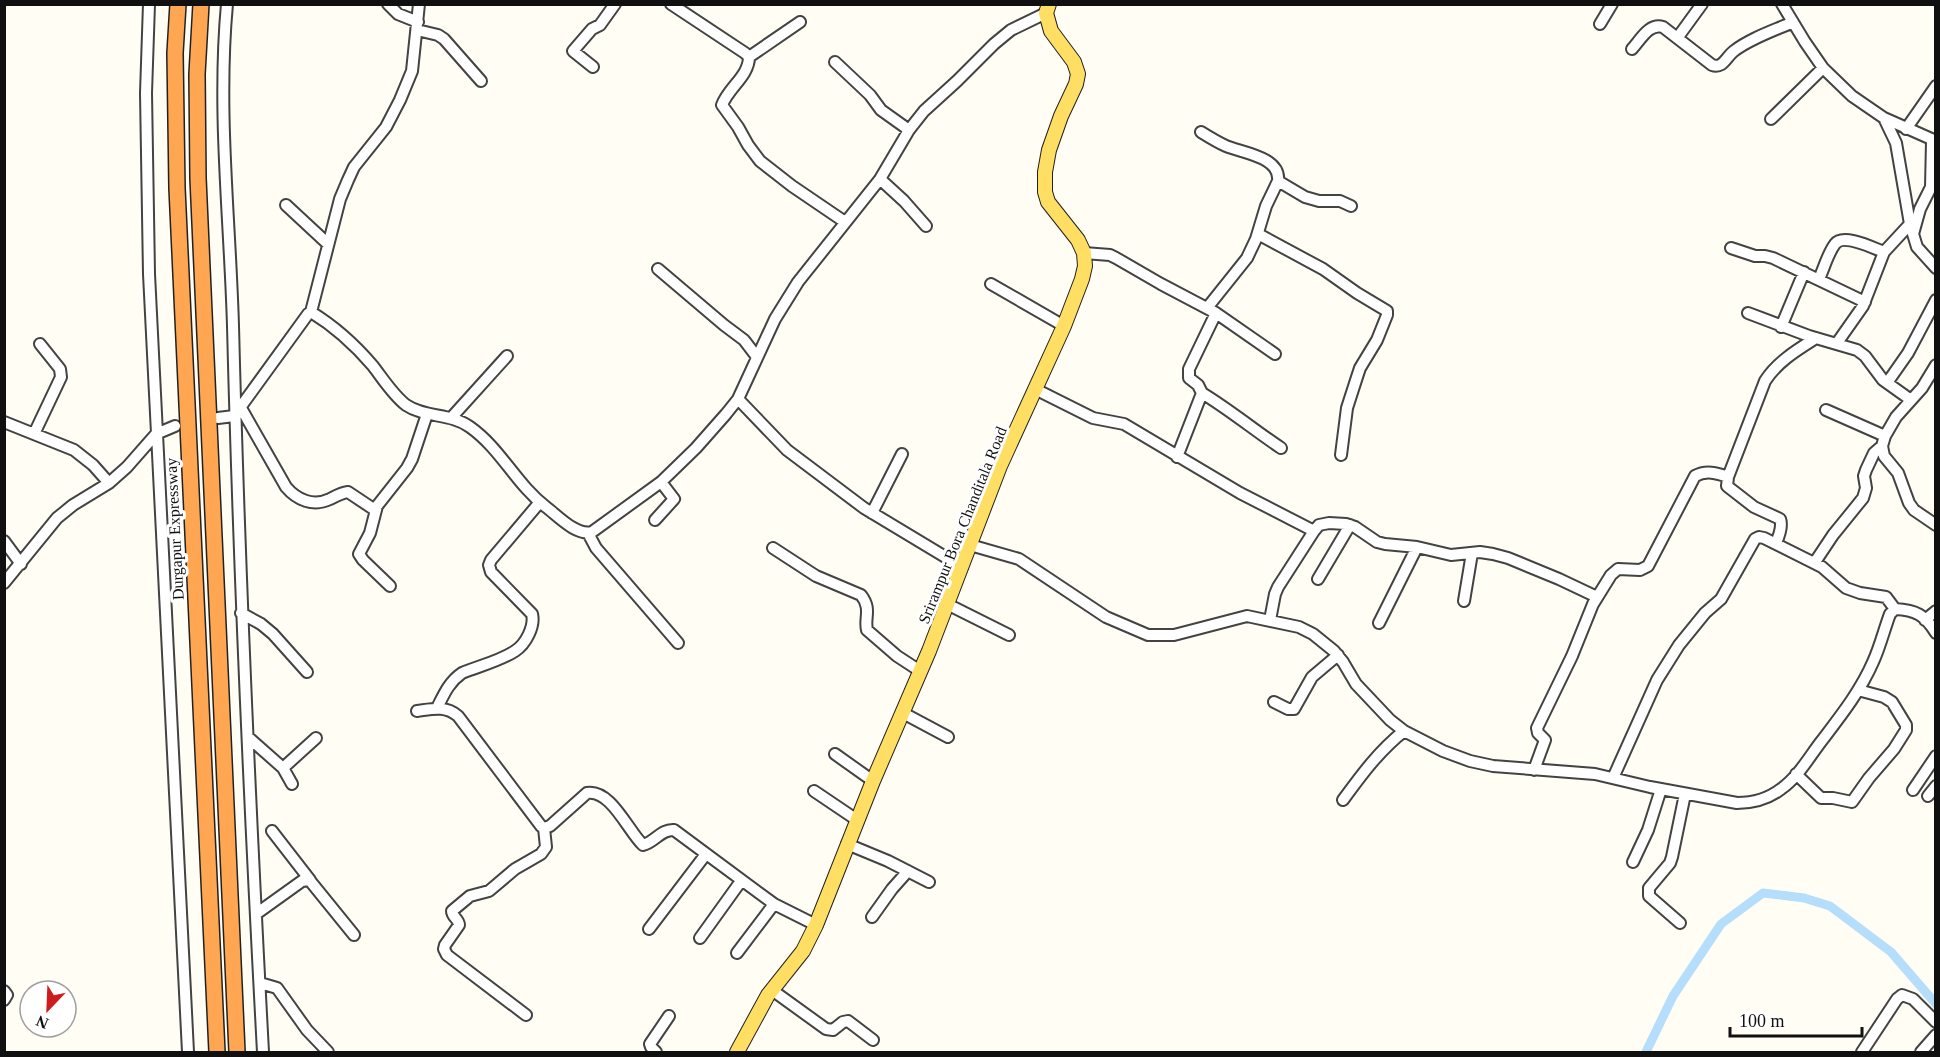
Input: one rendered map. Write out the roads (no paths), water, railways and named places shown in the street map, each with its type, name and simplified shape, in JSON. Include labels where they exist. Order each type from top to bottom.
[{"type":"highway","name":"Durgapur Expressway","points":[[178,4],[175,64],[177,188],[217,1053]]},
{"type":"highway","points":[[201,4],[197,74],[198,177],[237,1053]]},
{"type":"main road","points":[[1048,8],[1051,31],[1074,62],[1078,74],[1049,150],[1045,172],[1045,192],[1048,202],[1078,240],[1084,253]]},
{"type":"main road","name":"Srirampur Bora Chanditala Road","points":[[737,1053],[759,1010],[803,951],[816,926],[847,844],[962,567],[1000,466],[1064,326],[1082,279],[1085,266],[1084,253]]},
{"type":"street","points":[[149,4],[146,93],[147,196],[156,434],[171,680],[188,1053]]},
{"type":"street","points":[[227,4],[223,126],[237,412],[241,613],[263,1053]]},
{"type":"street","points":[[388,4],[398,14],[417,26],[444,39],[481,81]]},
{"type":"street","points":[[218,418],[237,412],[311,312],[340,199],[354,167],[386,127],[406,86],[414,58],[419,4]]},
{"type":"street","points":[[593,67],[573,51],[592,28],[599,27],[615,4]]},
{"type":"street","points":[[670,4],[749,57]]},
{"type":"street","points":[[1600,24],[1612,4]]},
{"type":"street","points":[[1678,37],[1702,4]]},
{"type":"street","points":[[1782,4],[1823,68],[1852,96],[1884,118],[1934,141],[1931,187],[1911,229],[1884,252],[1865,302],[1837,343]]},
{"type":"street","points":[[311,312],[361,352],[406,405],[427,414],[451,418],[468,425],[491,445],[540,502],[577,530],[588,533],[597,530],[661,482],[706,438],[738,399],[775,319],[798,282],[880,179],[909,130],[931,103],[1011,30],[1048,8]]},
{"type":"street","points":[[800,22],[749,57],[743,74],[722,105],[760,161],[845,222]]},
{"type":"street","points":[[1632,49],[1652,26],[1663,27],[1717,67],[1721,66],[1730,54],[1741,46],[1793,22]]},
{"type":"street","points":[[835,62],[870,95],[885,114],[909,130]]},
{"type":"street","points":[[1772,119],[1823,68]]},
{"type":"street","points":[[1906,129],[1935,86]]},
{"type":"street","points":[[1884,118],[1896,142],[1911,229],[1917,247],[1935,268]]},
{"type":"street","points":[[1200,132],[1227,146],[1270,163],[1278,170],[1278,181],[1247,258],[1211,310],[1188,373],[1189,378],[1198,385],[1202,393],[1281,448]]},
{"type":"street","points":[[880,179],[926,226]]},
{"type":"street","points":[[1278,181],[1305,197],[1319,201],[1340,201],[1351,206]]},
{"type":"street","points":[[286,205],[328,244]]},
{"type":"street","points":[[1258,234],[1323,269],[1388,311],[1377,340],[1362,363],[1357,377],[1347,408],[1341,456]]},
{"type":"street","points":[[1819,279],[1835,244],[1842,239],[1884,252]]},
{"type":"street","points":[[1731,248],[1755,256],[1773,258],[1865,302]]},
{"type":"street","points":[[1084,253],[1110,255],[1116,258],[1211,310],[1275,354]]},
{"type":"street","points":[[658,269],[744,340],[757,357]]},
{"type":"street","points":[[1781,327],[1804,272]]},
{"type":"street","points":[[991,284],[1064,326]]},
{"type":"street","points":[[1887,383],[1908,353],[1935,300]]},
{"type":"street","points":[[1748,313],[1781,327],[1857,350],[1865,356],[1887,383],[1911,400]]},
{"type":"street","points":[[1776,543],[1780,519],[1754,507],[1727,486],[1728,477],[1770,373],[1788,356],[1816,338]]},
{"type":"street","points":[[34,434],[61,377],[60,369],[40,344]]},
{"type":"street","points":[[451,418],[507,356]]},
{"type":"street","points":[[1815,562],[1863,498],[1866,488],[1864,476],[1874,453],[1896,417],[1922,388],[1935,365]]},
{"type":"street","points":[[1035,389],[1093,418],[1124,424],[1240,493],[1314,531]]},
{"type":"street","points":[[1177,457],[1202,393]]},
{"type":"street","points":[[738,399],[787,450],[872,513],[962,567]]},
{"type":"street","points":[[1826,410],[1883,441]]},
{"type":"street","points":[[237,412],[286,487],[296,496],[306,502],[322,502],[348,492],[375,510]]},
{"type":"street","points":[[390,586],[359,554],[370,533],[375,510],[412,459],[427,414]]},
{"type":"street","points":[[4,422],[80,454],[109,483]]},
{"type":"street","points":[[4,583],[57,518],[73,505],[109,483],[156,434],[175,426]]},
{"type":"street","points":[[1883,441],[1884,456],[1898,473],[1909,503],[1914,510],[1935,525]]},
{"type":"street","points":[[872,513],[902,454]]},
{"type":"street","points":[[1534,770],[1545,740],[1538,733],[1537,728],[1572,656],[1597,597],[1614,571],[1618,569],[1640,570],[1648,566],[1695,476],[1711,472],[1728,477]]},
{"type":"street","points":[[655,520],[674,499],[661,482]]},
{"type":"street","points":[[437,708],[454,678],[514,652],[529,633],[534,621],[532,614],[491,572],[489,565],[540,502]]},
{"type":"street","points":[[1270,620],[1278,587],[1314,531],[1319,525],[1329,523],[1350,525],[1377,542],[1417,547],[1451,555],[1493,554],[1508,558],[1597,597]]},
{"type":"street","points":[[1318,579],[1350,525]]},
{"type":"street","points":[[588,533],[596,548],[678,643]]},
{"type":"street","points":[[1613,778],[1650,693],[1679,645],[1721,599],[1755,538],[1760,537],[1776,543],[1815,562],[1846,588],[1860,593],[1886,597],[1895,609]]},
{"type":"street","points":[[4,541],[21,564]]},
{"type":"street","points":[[970,545],[1019,559],[1106,617],[1148,635],[1174,635],[1247,616],[1299,627],[1325,642],[1338,655],[1356,684],[1390,720],[1404,731],[1443,751],[1493,766],[1595,774],[1737,803],[1751,803],[1767,797],[1781,789],[1796,774],[1858,690],[1874,662],[1890,614],[1895,609],[1909,609],[1917,612],[1935,633]]},
{"type":"street","points":[[1379,623],[1417,547]]},
{"type":"street","points":[[773,548],[816,576],[861,595],[865,600],[868,615],[865,626],[867,630],[897,656],[920,670]]},
{"type":"street","points":[[1464,601],[1472,553]]},
{"type":"street","points":[[947,604],[1009,634]]},
{"type":"street","points":[[1925,620],[1935,611]]},
{"type":"street","points":[[241,613],[273,634],[307,672]]},
{"type":"street","points":[[1274,702],[1294,710],[1312,677],[1338,655]]},
{"type":"street","points":[[1796,774],[1821,798],[1852,802],[1894,749],[1906,730],[1906,725],[1892,702],[1884,697],[1858,690]]},
{"type":"street","points":[[417,711],[437,708],[452,710],[536,821],[544,828],[546,847],[541,854],[515,869],[489,891],[470,896],[454,909],[453,915],[459,925],[444,949],[447,956],[526,1015]]},
{"type":"street","points":[[903,713],[948,737]]},
{"type":"street","points":[[1343,800],[1371,762],[1387,744],[1404,731]]},
{"type":"street","points":[[248,737],[283,768],[292,784]]},
{"type":"street","points":[[283,768],[316,738]]},
{"type":"street","points":[[835,754],[873,781]]},
{"type":"street","points":[[1913,790],[1935,756]]},
{"type":"street","points":[[1928,796],[1935,786]]},
{"type":"street","points":[[1633,862],[1648,830],[1661,789]]},
{"type":"street","points":[[814,791],[857,820]]},
{"type":"street","points":[[544,828],[550,826],[591,792],[614,808],[643,844],[648,844],[670,829],[678,832],[774,904],[816,926]]},
{"type":"street","points":[[1680,923],[1649,896],[1648,892],[1670,863],[1685,794]]},
{"type":"street","points":[[272,831],[354,935]]},
{"type":"street","points":[[847,844],[929,882]]},
{"type":"street","points":[[649,929],[706,854]]},
{"type":"street","points":[[872,917],[908,871]]},
{"type":"street","points":[[256,914],[302,881],[310,880]]},
{"type":"street","points":[[700,938],[741,880]]},
{"type":"street","points":[[737,953],[774,904]]},
{"type":"street","points":[[260,983],[277,988],[307,1030],[328,1053]]},
{"type":"street","points":[[772,990],[826,1029],[833,1030],[848,1021],[873,1040]]},
{"type":"street","points":[[4,991],[7,995],[4,1000]]},
{"type":"street","points":[[1862,1053],[1897,999],[1902,995],[1913,999],[1935,1022]]},
{"type":"street","points":[[656,1053],[650,1044],[669,1016]]},
{"type":"street","points":[[1921,1053],[1935,1035]]},
{"type":"waterway","points":[[1646,1052],[1673,996],[1721,924],[1763,893],[1804,898],[1830,906],[1891,952],[1936,1004]]}]
